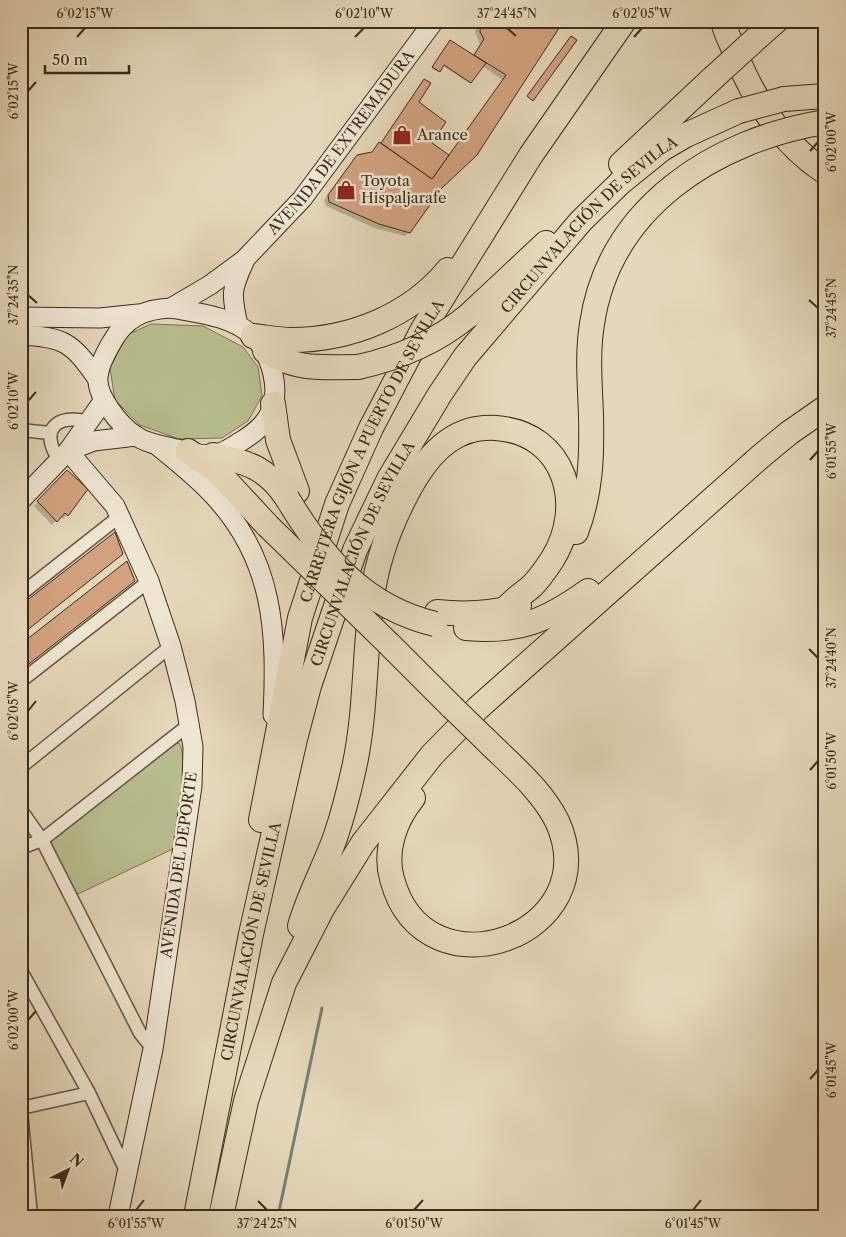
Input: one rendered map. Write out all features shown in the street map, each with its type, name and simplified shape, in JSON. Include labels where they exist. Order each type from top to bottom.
[{"type":"highway","name":"CARRETERA GIJÓN A PUERTO DE SEVILLA","points":[[251,934],[263,803],[300,618],[337,504],[371,428],[423,329],[532,155],[624,21]]},
{"type":"highway","points":[[723,21],[743,73],[764,111],[788,142],[825,172]]},
{"type":"highway","points":[[729,21],[732,45]]},
{"type":"highway","points":[[252,337],[285,363],[307,368],[358,367],[393,358],[430,344],[468,316],[546,243],[615,170],[767,29]]},
{"type":"highway","name":"CIRCUNVALACIÓN DE SEVILLA","points":[[196,1216],[251,934],[284,781],[305,704],[355,550],[389,479],[440,394],[465,357],[576,228],[620,183],[662,149],[686,135],[739,111],[784,99],[825,96]]},
{"type":"highway","points":[[213,455],[240,460],[264,472],[292,495],[310,514],[337,552],[359,573],[392,595],[414,606],[437,612],[464,615],[488,614],[518,606],[546,585],[566,556],[580,522],[586,501],[592,463],[589,361],[592,326],[602,285],[622,241],[657,199],[707,164],[773,135],[825,122]]},
{"type":"highway","points":[[252,337],[290,340],[330,336],[365,328],[400,311],[426,292],[444,275],[532,155]]},
{"type":"highway","points":[[465,357],[502,298],[546,243]]},
{"type":"highway","points":[[789,432],[825,401]]},
{"type":"highway","points":[[273,404],[278,440],[292,495],[324,554],[352,582],[393,608],[434,624],[490,629],[538,622],[591,590],[636,552],[667,538]]},
{"type":"highway","name":"CIRCUNVALACIÓN DE SEVILLA","points":[[221,1216],[246,1101],[284,983],[322,909],[346,868],[382,816],[432,754],[510,678],[789,432],[825,408]]},
{"type":"highway","points":[[284,983],[304,911],[340,822],[355,766],[362,723],[371,605],[377,569],[386,539],[404,498],[429,459],[445,442],[476,429],[488,428],[511,431],[538,443],[559,467],[568,492],[570,507],[560,547],[533,585],[504,610]]},
{"type":"highway","points":[[188,451],[218,472],[268,526],[389,644],[452,707],[485,739],[533,787],[551,810],[563,840],[564,866],[562,882],[550,906],[531,927],[508,940],[467,945],[448,941],[430,932],[412,916],[394,888],[391,875],[390,851],[394,829],[408,804],[452,752],[501,703],[510,678]]},
{"type":"main road","name":"AVENIDA DE EXTREMADURA","points":[[244,260],[302,199],[434,21]]},
{"type":"main road","points":[[171,308],[210,285],[244,260]]},
{"type":"main road","points":[[21,335],[60,339],[83,357],[97,378],[104,400],[113,415],[136,436],[155,444],[213,455],[230,449],[260,427],[269,416],[273,404],[272,370],[252,337],[232,297],[233,288],[244,260]]},
{"type":"main road","points":[[21,317],[100,318],[171,308],[202,313],[252,337]]},
{"type":"main road","points":[[97,378],[104,355],[115,337],[138,314]]},
{"type":"main road","points":[[21,500],[63,456],[104,400]]},
{"type":"main road","points":[[63,456],[94,440],[136,436]]},
{"type":"main road","points":[[155,444],[203,485],[228,512],[251,549],[265,583],[274,626],[275,674],[273,716],[263,803]]},
{"type":"main road","name":"AVENIDA DEL DEPORTE","points":[[63,456],[106,492],[120,516],[148,581],[171,646],[190,724],[194,766],[153,1049],[118,1216]]},
{"type":"street","points":[[21,430],[50,433],[64,420],[75,418],[89,422]]},
{"type":"street","points":[[50,433],[51,449],[63,456]]},
{"type":"street","points":[[21,594],[120,516]]},
{"type":"street","points":[[21,681],[148,581]]},
{"type":"street","points":[[21,767],[171,646]]},
{"type":"street","points":[[21,848],[42,840],[190,724]]},
{"type":"street","points":[[21,810],[42,840],[140,1033],[153,1049]]},
{"type":"street","points":[[21,971],[89,1093],[127,1173]]},
{"type":"street","points":[[21,1108],[89,1093]]},
{"type":"street","points":[[21,1112],[31,1216]]},
{"type":"green space","points":[[151,324],[203,326],[243,347],[258,367],[262,396],[248,421],[222,438],[179,439],[140,425],[115,400],[110,368],[127,335]]},
{"type":"green space","points":[[179,743],[182,751],[183,777],[175,848],[76,895],[51,843],[52,840],[173,744]]},
{"type":"building","points":[[481,21],[558,21],[561,25],[477,155],[442,188],[410,233],[379,224],[329,202],[328,195],[357,155],[372,152],[379,142],[432,179],[506,75],[474,55],[484,39],[480,32]]},
{"type":"building","points":[[571,36],[577,40],[533,101],[527,96]]},
{"type":"building","points":[[450,40],[486,63],[471,83],[444,65],[440,72],[432,67]]},
{"type":"building","points":[[424,79],[431,83],[419,102],[446,122],[432,143],[449,155],[432,179],[381,143]]},
{"type":"building","points":[[67,470],[88,489],[68,516],[65,513],[57,522],[37,501]]},
{"type":"building","points":[[115,532],[123,554],[21,635],[21,605]]},
{"type":"building","points":[[127,561],[135,581],[21,670],[21,644]]},
{"type":"waterway","points":[[278,1216],[322,1008]]},
{"type":"place","name":"Arance","points":[[402,135]]},
{"type":"place","name":"Toyota Hispaljarafe","points":[[346,190]]}]
